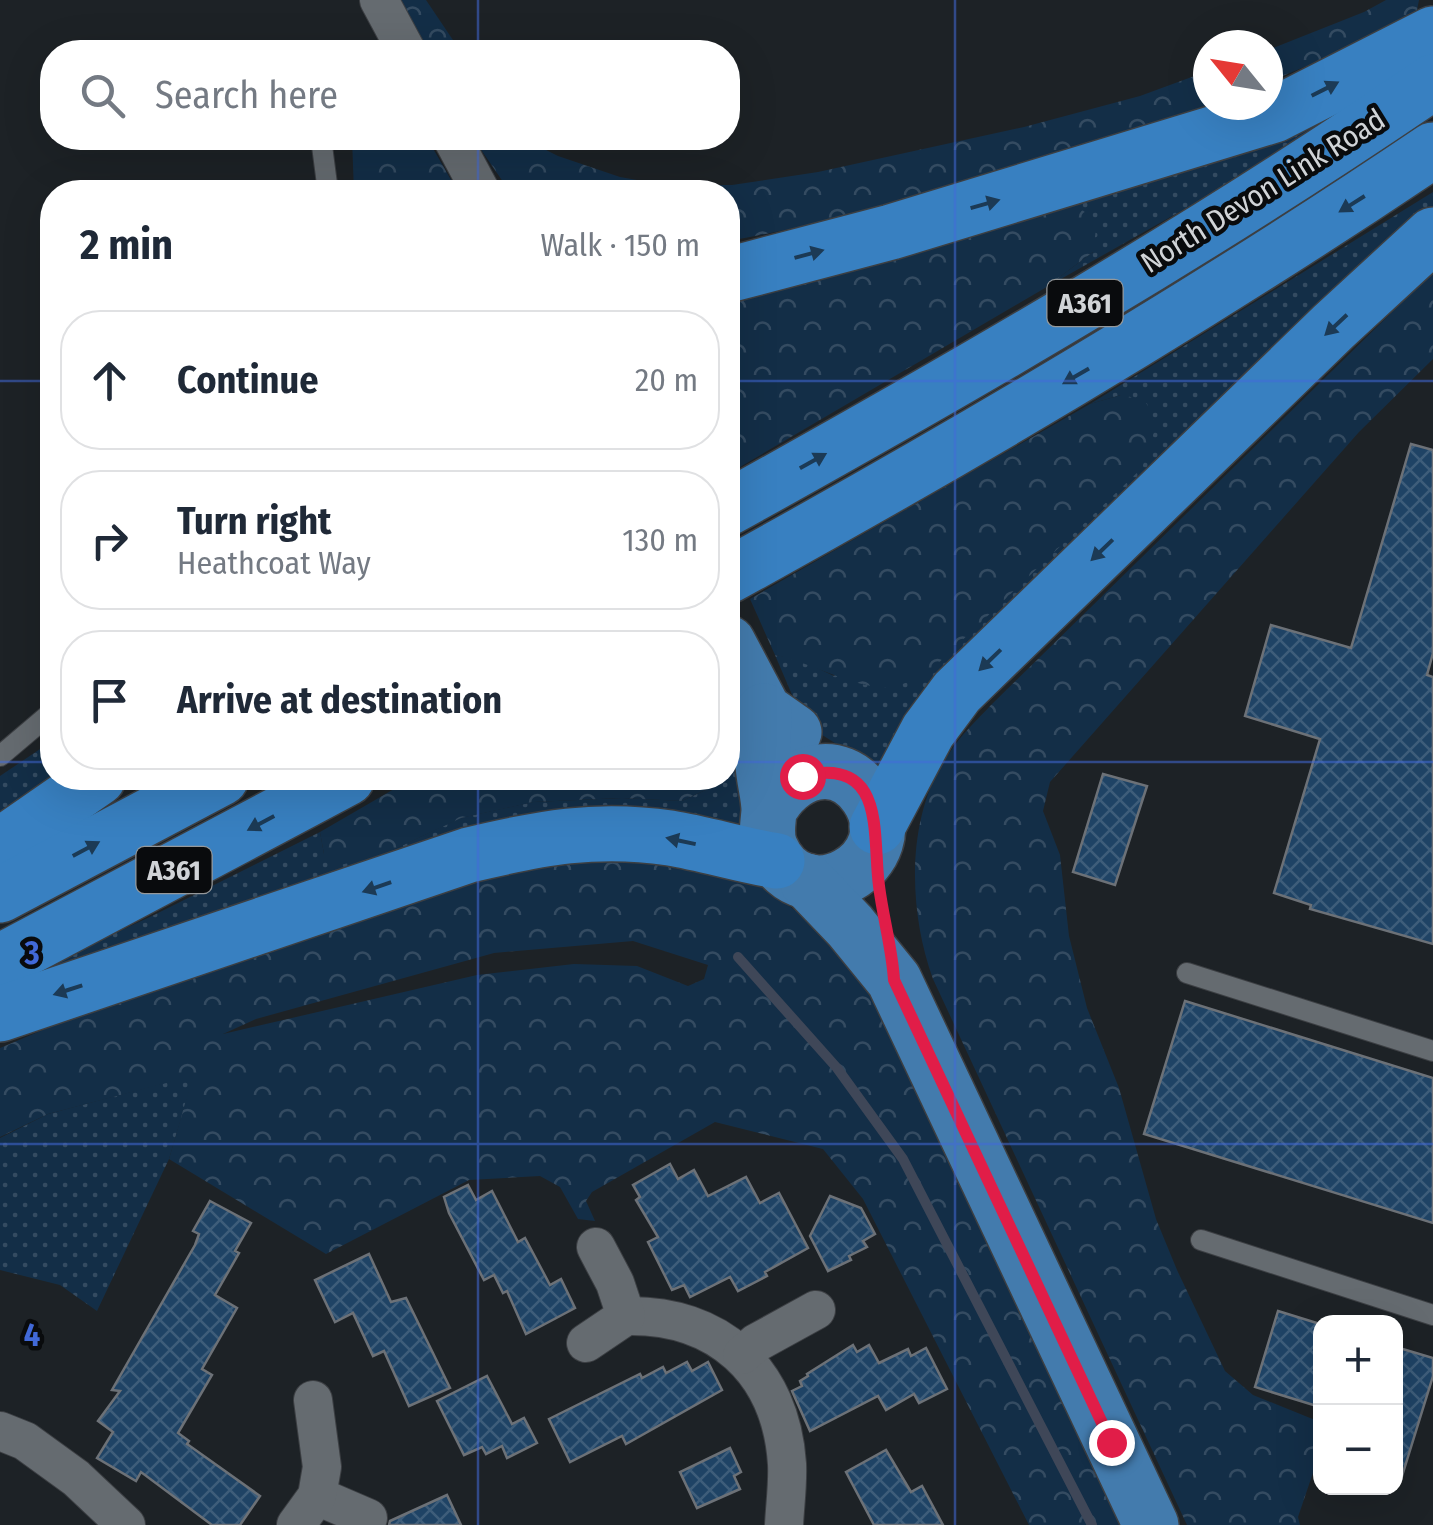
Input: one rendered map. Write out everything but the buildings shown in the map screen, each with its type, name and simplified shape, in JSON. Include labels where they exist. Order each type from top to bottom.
[{"type":"highway","points":[[740,272],[1060,182],[1274,115],[1433,34]]},
{"type":"highway","name":"North Devon Link Road","points":[[740,501],[1082,305],[1433,82]]},
{"type":"highway","name":"North Devon Link Road","points":[[740,569],[1115,353],[1433,150]]},
{"type":"highway","points":[[876,835],[922,742],[958,692],[1333,327],[1433,235]]},
{"type":"highway","points":[[0,846],[81,790]]},
{"type":"highway","name":"A361","points":[[0,895],[198,790]]},
{"type":"highway","name":"A361","points":[[0,962],[325,790]]},
{"type":"highway","points":[[0,1014],[469,856],[547,836],[608,832],[784,851]]},
{"type":"main road","points":[[746,678],[835,774]]},
{"type":"main road","points":[[746,678],[784,851],[894,980],[1151,1525]]},
{"type":"main road","points":[[784,851],[787,784],[818,772],[852,781],[865,793],[874,809],[894,980]]},
{"type":"main road","points":[[784,851],[824,884],[856,871],[868,858],[876,835]]},
{"type":"street","points":[[379,0],[399,40]]},
{"type":"street","points":[[459,150],[475,180]]},
{"type":"street","points":[[596,1247],[615,1283],[626,1316]]},
{"type":"street","points":[[742,1356],[816,1310]]},
{"type":"street","points":[[586,1343],[626,1316],[658,1316],[719,1336],[742,1356],[765,1387],[784,1440],[784,1525]]},
{"type":"street","points":[[314,1400],[322,1467],[307,1511],[368,1518]]},
{"type":"street","points":[[0,1431],[25,1441],[76,1478],[126,1525]]},
{"type":"lane","points":[[323,150],[326,180]]},
{"type":"lane","points":[[0,756],[40,722]]},
{"type":"lane","points":[[1188,972],[1433,1051]]},
{"type":"lane","points":[[1200,1240],[1433,1315]]},
{"type":"green space","points":[[396,0],[426,0],[453,40],[418,40]]},
{"type":"green space","points":[[1386,0],[1419,0],[1417,10],[1369,40],[1283,76],[1283,44]]},
{"type":"green space","points":[[1193,77],[1193,112],[912,199],[740,239],[740,184],[818,172],[1024,127],[1140,96]]},
{"type":"green space","points":[[1330,113],[1333,125],[1045,288],[1093,252],[1074,204]]},
{"type":"green space","points":[[352,150],[434,150],[451,180],[354,180]]},
{"type":"green space","points":[[481,150],[546,150],[637,180],[502,180]]},
{"type":"green space","points":[[1433,192],[1433,217],[879,771],[797,719],[793,697],[775,655],[798,659],[834,676],[1121,395],[1090,404]]},
{"type":"green space","points":[[1074,204],[1097,221],[1093,252],[1045,288],[740,467],[740,298],[768,294],[1032,209]]},
{"type":"green space","points":[[1433,272],[1433,359],[1359,432],[1050,782],[1043,811],[1060,855],[1069,936],[1087,1008],[1119,1088],[1156,1219],[1177,1270],[1225,1371],[1253,1395],[1313,1419],[1313,1473],[1298,1517],[1300,1525],[1187,1525],[933,979],[919,923],[915,863],[918,833],[935,777],[954,746],[991,705]]},
{"type":"green space","points":[[1121,395],[1145,400],[1156,426],[1142,468],[927,674],[899,685],[876,687],[775,655],[750,599],[1090,404]]},
{"type":"green space","points":[[40,749],[40,787],[0,818],[0,776]]},
{"type":"green space","points":[[740,754],[746,793],[739,830],[0,987],[320,832],[324,854],[380,856],[460,818],[533,802],[622,798],[682,801],[705,790],[740,790]]},
{"type":"green space","points":[[392,790],[705,790],[682,801],[621,798],[534,802],[461,818],[380,856],[340,865],[324,854],[320,832]]},
{"type":"green space","points":[[569,861],[645,863],[737,879],[766,889],[796,911],[862,978],[978,1206],[1131,1525],[1029,1525],[863,1199],[823,1149],[715,1122],[592,1192],[586,1201],[595,1221],[578,1219],[560,1187],[540,1176],[469,1180],[326,1254],[169,1159],[193,1076],[48,1114],[0,1137],[0,1048],[140,989],[502,871]],"holes":[[[633,941],[708,965],[704,979],[688,986],[637,966],[574,964],[477,975],[223,1034],[256,1019],[494,953]]]},
{"type":"green space","points":[[194,1075],[169,1159],[97,1311],[60,1285],[0,1270],[0,1138],[48,1114]]},
{"type":"waterway","points":[[738,957],[837,1068],[903,1159],[1092,1525]]},
{"type":"route","points":[[802,776],[818,772],[852,781],[874,809],[879,889],[894,980],[1111,1442]]}]
